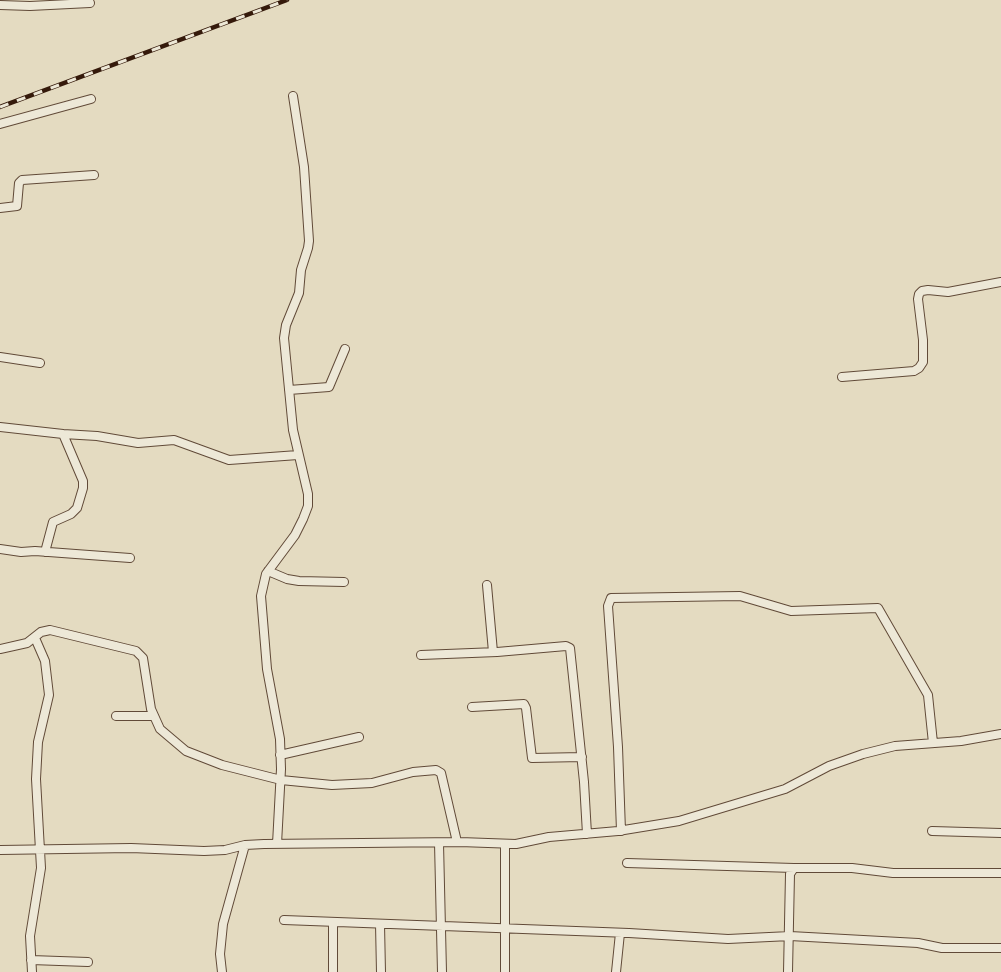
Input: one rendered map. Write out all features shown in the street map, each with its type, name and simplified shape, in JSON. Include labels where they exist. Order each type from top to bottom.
[{"type":"street","points":[[0,5],[30,6],[90,3]]},
{"type":"street","points":[[277,844],[281,780],[280,739],[266,663],[262,610],[262,584],[268,571],[295,535],[304,519],[308,506],[308,494],[298,455],[289,390],[284,331],[299,292],[301,270],[309,241],[304,166],[293,96]]},
{"type":"street","points":[[0,124],[91,99]]},
{"type":"street","points":[[0,208],[17,206],[19,183],[22,180],[94,175]]},
{"type":"street","points":[[842,377],[914,371],[920,368],[923,362],[923,340],[918,299],[919,294],[922,291],[928,290],[948,292],[1001,282]]},
{"type":"street","points":[[289,390],[329,387],[346,350]]},
{"type":"street","points":[[0,357],[40,363]]},
{"type":"street","points":[[0,427],[97,436],[138,443],[174,440],[215,455],[236,460],[298,455]]},
{"type":"street","points":[[45,552],[53,522],[74,512],[83,485],[63,434]]},
{"type":"street","points":[[0,548],[21,552],[45,552],[130,558]]},
{"type":"street","points":[[268,571],[289,580],[344,582]]},
{"type":"street","points":[[487,585],[493,652]]},
{"type":"street","points":[[621,831],[618,740],[608,606],[611,598],[740,596],[791,611],[878,608],[928,694],[933,743]]},
{"type":"street","points":[[0,649],[24,644],[35,638],[41,632],[50,630],[109,643],[139,652],[143,658],[149,701],[154,716],[164,734],[193,755],[222,765],[281,780],[332,785],[358,785],[382,781],[413,772],[436,770],[440,773],[457,842]]},
{"type":"street","points":[[32,972],[30,936],[40,874],[41,850],[36,763],[38,742],[48,704],[49,685],[45,661],[35,638]]},
{"type":"street","points":[[421,655],[493,652],[566,646],[570,648],[582,757],[587,834]]},
{"type":"street","points":[[472,707],[524,704],[526,708],[532,758],[582,757]]},
{"type":"street","points":[[116,716],[154,716]]},
{"type":"street","points":[[0,850],[131,848],[204,851],[225,850],[245,845],[277,844],[457,842],[505,844],[562,836],[621,831],[679,821],[786,789],[829,766],[863,754],[895,746],[971,740],[1001,734]]},
{"type":"street","points":[[280,755],[359,737]]},
{"type":"street","points":[[932,831],[1001,833]]},
{"type":"street","points":[[439,843],[442,972]]},
{"type":"street","points":[[505,844],[505,972]]},
{"type":"street","points":[[222,972],[220,954],[223,924],[245,845]]},
{"type":"street","points":[[627,863],[794,868],[852,868],[893,873],[1001,873]]},
{"type":"street","points":[[788,972],[790,936],[790,874],[794,868]]},
{"type":"street","points":[[284,920],[620,933],[728,939],[790,936],[918,943],[942,948],[1001,948]]},
{"type":"street","points":[[333,922],[333,972]]},
{"type":"street","points":[[380,924],[381,972]]},
{"type":"street","points":[[616,972],[620,933]]},
{"type":"street","points":[[31,960],[88,962]]},
{"type":"railway","points":[[0,107],[287,0]]}]
